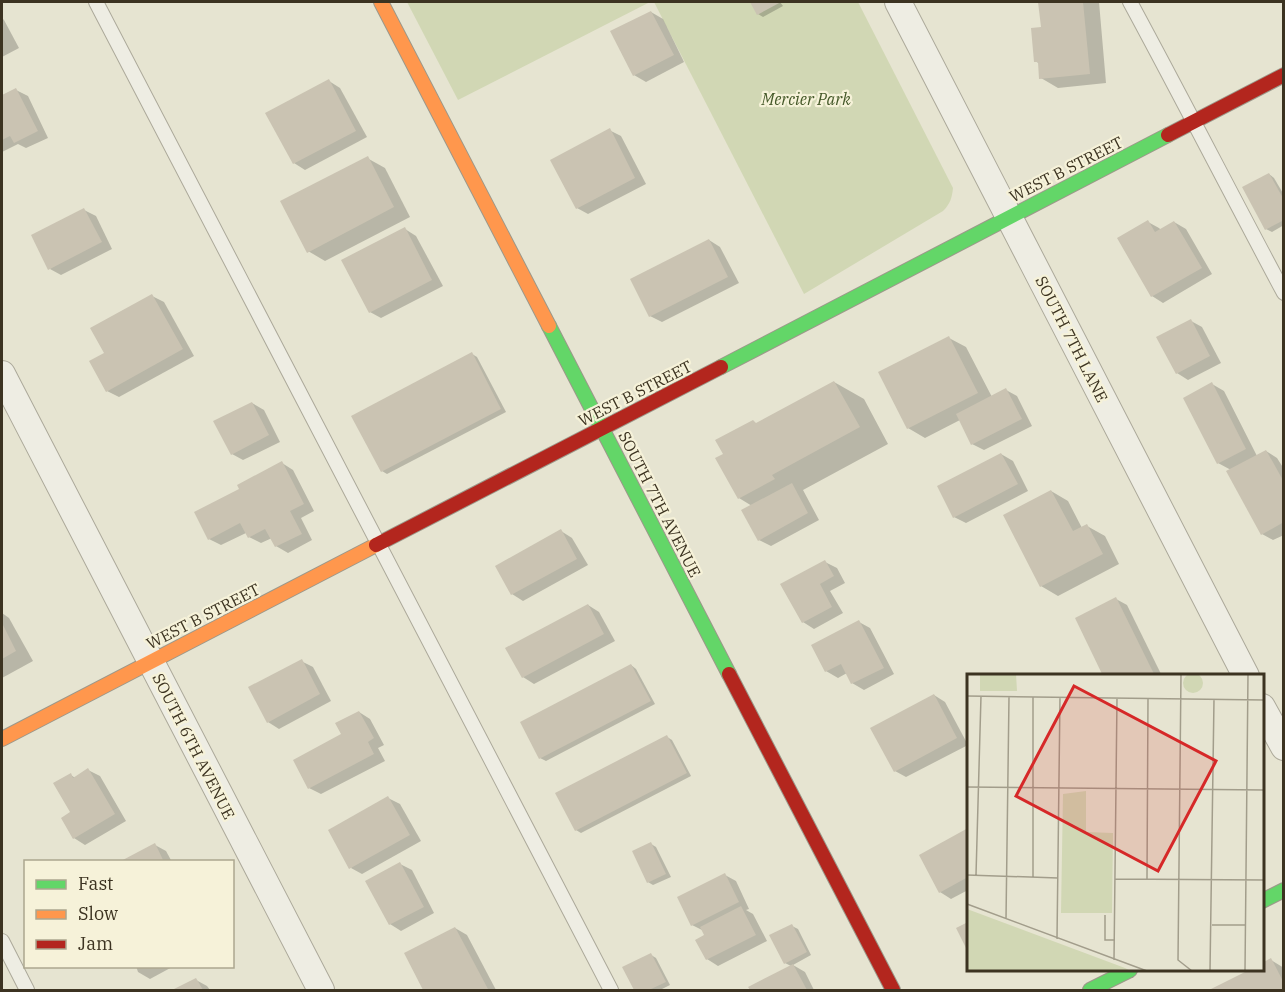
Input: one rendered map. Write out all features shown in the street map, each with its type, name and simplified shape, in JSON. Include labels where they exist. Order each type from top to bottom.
[{"type":"street","name":"SOUTH 7TH AVENUE","points":[[381,2],[893,990]]},
{"type":"street","name":"SOUTH 7TH LANE","points":[[898,2],[1245,674]]},
{"type":"street","name":"WEST B STREET","points":[[2,739],[1284,75]]},
{"type":"street","name":"SOUTH 6TH AVENUE","points":[[2,374],[321,990]]},
{"type":"street","points":[[1264,708],[1284,747]]},
{"type":"street","points":[[1264,900],[1284,890]]},
{"type":"street","points":[[1090,990],[1126,971]]},
{"type":"lane","points":[[96,2],[612,990]]},
{"type":"lane","points":[[1130,2],[1284,293]]},
{"type":"lane","points":[[2,941],[27,990]]},
{"type":"green space","points":[[407,2],[650,2],[458,100]]},
{"type":"green space","name":"Mercier Park","points":[[654,2],[858,2],[953,188],[947,206],[943,211],[804,294]]},
{"type":"building","points":[[750,2],[781,2],[757,15]]},
{"type":"building","points":[[1038,2],[1083,2],[1090,74],[1039,79],[1038,62],[1034,62],[1031,28],[1041,27]]},
{"type":"building","points":[[651,11],[674,55],[633,76],[610,31]]},
{"type":"building","points":[[329,79],[356,131],[293,164],[265,113]]},
{"type":"building","points":[[16,88],[38,131],[14,143],[10,136],[2,140],[2,95]]},
{"type":"building","points":[[610,128],[635,178],[576,209],[550,160]]},
{"type":"building","points":[[368,156],[394,207],[307,253],[280,201]]},
{"type":"building","points":[[1269,173],[1284,200],[1284,220],[1265,230],[1242,187]]},
{"type":"building","points":[[84,208],[102,242],[48,270],[31,235]]},
{"type":"building","points":[[1148,220],[1155,232],[1174,221],[1202,268],[1151,297],[1117,238]]},
{"type":"building","points":[[405,227],[432,280],[369,313],[341,260]]},
{"type":"building","points":[[709,239],[728,277],[649,317],[630,279]]},
{"type":"building","points":[[152,294],[183,349],[106,392],[89,361],[104,353],[90,328]]},
{"type":"building","points":[[1191,319],[1210,356],[1176,374],[1156,337]]},
{"type":"building","points":[[949,336],[978,393],[907,429],[878,372]]},
{"type":"building","points":[[472,352],[501,409],[381,472],[351,416]]},
{"type":"building","points":[[834,381],[860,427],[772,475],[775,479],[738,499],[715,458],[723,454],[715,440],[753,420],[756,423]]},
{"type":"building","points":[[1212,382],[1246,449],[1217,464],[1183,398]]},
{"type":"building","points":[[1006,388],[1022,419],[971,445],[956,414]]},
{"type":"building","points":[[252,402],[269,435],[231,455],[213,421]]},
{"type":"building","points":[[1266,450],[1284,482],[1284,522],[1261,535],[1226,471]]},
{"type":"building","points":[[1001,453],[1018,484],[953,518],[937,486]]},
{"type":"building","points":[[282,461],[304,504],[290,511],[302,534],[275,547],[265,529],[248,538],[240,523],[208,540],[194,512],[239,489],[237,485]]},
{"type":"building","points":[[792,483],[808,513],[758,541],[741,510]]},
{"type":"building","points":[[1051,490],[1073,531],[1087,524],[1103,554],[1040,587],[1003,515]]},
{"type":"building","points":[[561,529],[577,559],[511,595],[495,566]]},
{"type":"building","points":[[825,560],[834,576],[820,584],[832,607],[802,623],[780,584]]},
{"type":"building","points":[[1116,597],[1154,674],[1102,674],[1075,618]]},
{"type":"building","points":[[588,604],[604,634],[522,678],[505,648]]},
{"type":"building","points":[[859,620],[884,668],[851,684],[841,664],[825,672],[811,645]]},
{"type":"building","points":[[2,623],[16,651],[2,659]]},
{"type":"building","points":[[302,659],[320,694],[267,723],[248,687]]},
{"type":"building","points":[[631,664],[651,701],[539,759],[520,722]]},
{"type":"building","points":[[934,694],[957,738],[894,772],[870,728]]},
{"type":"building","points":[[359,711],[374,738],[368,742],[374,754],[308,789],[293,760],[341,734],[335,723]]},
{"type":"building","points":[[667,735],[687,773],[575,831],[555,793]]},
{"type":"building","points":[[88,768],[115,814],[73,839],[61,818],[70,812],[53,783],[71,773],[73,778]]},
{"type":"building","points":[[388,796],[410,835],[349,869],[328,830]]},
{"type":"building","points":[[967,829],[967,878],[939,893],[919,855]]},
{"type":"building","points":[[651,842],[666,874],[647,883],[632,851]]},
{"type":"building","points":[[155,843],[163,860],[123,860]]},
{"type":"building","points":[[400,862],[424,907],[389,925],[365,881]]},
{"type":"building","points":[[725,873],[739,902],[691,926],[677,897]]},
{"type":"building","points":[[741,906],[756,935],[706,960],[695,940],[704,935],[700,927]]},
{"type":"building","points":[[967,922],[967,950],[956,928]]},
{"type":"building","points":[[792,924],[807,952],[784,964],[769,935]]},
{"type":"building","points":[[455,927],[488,989],[423,990],[404,953]]},
{"type":"building","points":[[651,953],[666,982],[649,990],[634,990],[622,967]]},
{"type":"building","points":[[1271,958],[1284,983],[1284,990],[1209,990],[1247,971],[1264,971],[1264,962]]},
{"type":"building","points":[[793,964],[807,990],[750,990],[748,987]]},
{"type":"building","points":[[196,978],[203,990],[172,990]]},
{"type":"traffic: fast","points":[[721,367],[1168,135]]},
{"type":"traffic: fast","points":[[549,326],[729,674]]},
{"type":"traffic: fast","points":[[1264,900],[1284,890]]},
{"type":"traffic: fast","points":[[1090,990],[1128,971]]},
{"type":"traffic: slow","points":[[381,2],[549,326]]},
{"type":"traffic: slow","points":[[2,739],[376,545]]},
{"type":"traffic: jam","points":[[1168,135],[1284,75]]},
{"type":"traffic: jam","points":[[376,545],[721,367]]},
{"type":"traffic: jam","points":[[729,674],[893,990]]}]
